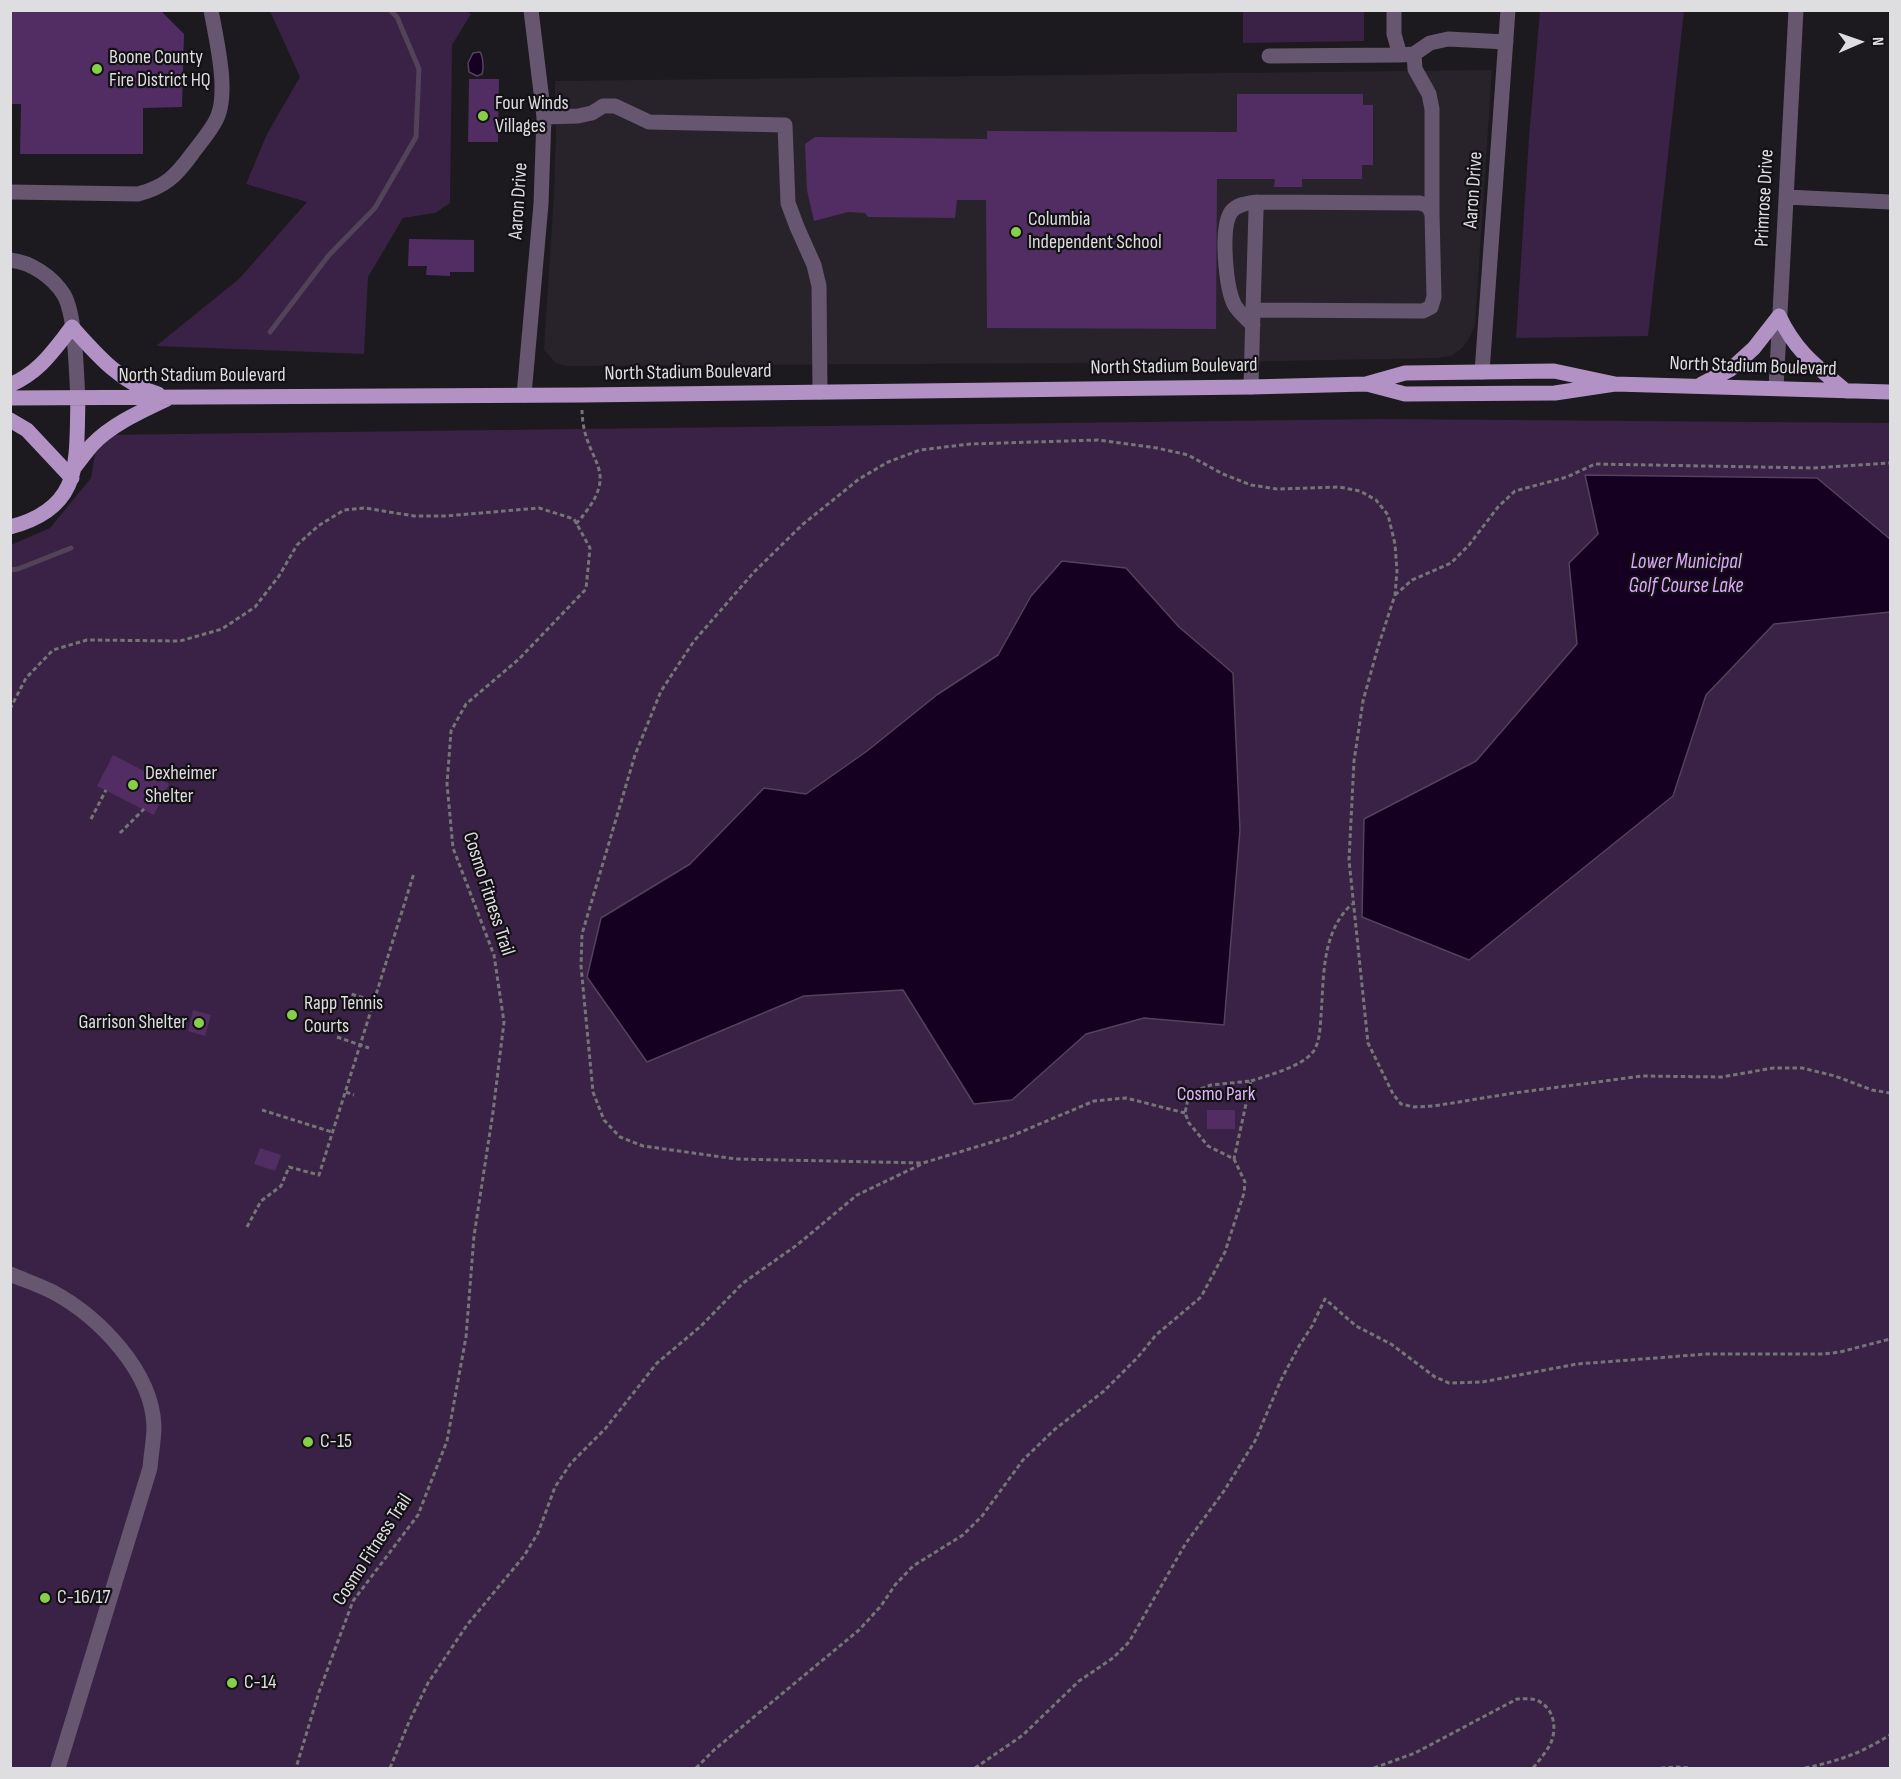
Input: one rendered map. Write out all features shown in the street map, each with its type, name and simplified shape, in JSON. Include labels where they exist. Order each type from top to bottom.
[{"type":"main road","points":[[1701,385],[1731,369],[1754,348],[1779,316],[1786,332],[1803,356],[1846,391]]},
{"type":"main road","points":[[10,385],[27,378],[47,359],[72,327],[96,354],[121,375],[145,390],[170,398]]},
{"type":"main road","name":"North Stadium Boulevard","points":[[10,398],[582,395],[1251,387],[1366,384],[1405,373],[1554,371],[1615,384]]},
{"type":"main road","name":"North Stadium Boulevard","points":[[1366,384],[1405,394],[1555,393],[1615,384],[1890,392]]},
{"type":"main road","points":[[10,527],[24,524],[52,509],[67,490],[76,455],[78,398]]},
{"type":"main road","points":[[72,474],[93,444],[109,431],[131,417],[170,398]]},
{"type":"main road","points":[[10,420],[27,430],[72,474]]},
{"type":"street","points":[[10,192],[138,194],[157,189],[182,168],[217,119],[221,100],[221,65],[211,10]]},
{"type":"street","name":"Aaron Drive","points":[[524,395],[541,204],[544,117],[531,10]]},
{"type":"street","points":[[1394,10],[1394,34],[1429,94],[1432,109],[1434,297],[1431,307],[1423,311],[1253,318],[1235,306],[1228,285],[1226,227],[1232,212],[1243,204],[1257,202],[1420,203],[1428,206],[1432,214]]},
{"type":"street","name":"Aaron Drive","points":[[1482,372],[1508,10]]},
{"type":"street","name":"Primrose Drive","points":[[1776,388],[1796,10]]},
{"type":"street","points":[[1269,56],[1407,54],[1430,43],[1448,39],[1506,42]]},
{"type":"street","points":[[544,117],[578,116],[592,113],[603,106],[615,106],[649,122],[785,125],[789,203],[796,227],[814,265],[819,286],[820,392]]},
{"type":"street","points":[[1786,197],[1890,202]]},
{"type":"street","points":[[1251,387],[1257,202]]},
{"type":"street","points":[[10,260],[23,261],[46,276],[64,296],[72,327],[78,398]]},
{"type":"street","points":[[10,1274],[53,1292],[109,1335],[135,1367],[147,1396],[154,1426],[150,1468],[58,1768]]},
{"type":"path","points":[[10,709],[26,678],[53,650],[87,640],[180,641],[222,629],[255,607],[279,576],[297,545],[318,526],[344,510],[365,508],[414,516],[446,516],[539,508],[574,519],[576,524],[591,507],[600,486],[601,474],[586,433],[582,395]]},
{"type":"path","points":[[923,1163],[724,1157],[643,1146],[620,1137],[604,1120],[593,1092],[581,966],[582,934],[635,755],[661,691],[694,641],[754,572],[802,525],[859,479],[888,462],[920,450],[970,444],[1110,442],[1158,448],[1188,455],[1223,474],[1251,485],[1277,489],[1339,487],[1360,491],[1376,500],[1389,515],[1395,544],[1397,572],[1395,595],[1363,701],[1354,760],[1348,860],[1368,1042],[1393,1094],[1401,1104],[1414,1107],[1434,1106],[1642,1076],[1722,1077],[1773,1068],[1802,1068],[1834,1076],[1872,1090],[1890,1093]]},
{"type":"path","points":[[1395,595],[1412,580],[1451,563],[1515,490],[1567,477],[1595,464],[1813,468],[1890,463]]},
{"type":"path","name":"Cosmo Fitness Trail","points":[[296,1768],[319,1692],[353,1601],[418,1515],[447,1441],[466,1336],[474,1236],[504,1022],[494,955],[453,848],[447,784],[451,731],[466,705],[519,659],[586,589],[590,548],[576,524]]},
{"type":"path","points":[[91,819],[106,790]]},
{"type":"path","points":[[120,834],[144,809]]},
{"type":"path","points":[[248,1227],[261,1201],[281,1186],[289,1167],[319,1175],[414,873]]},
{"type":"path","points":[[696,1768],[714,1750],[859,1630],[913,1566],[963,1535],[982,1516],[1023,1460],[1054,1430],[1104,1391],[1156,1335],[1202,1297],[1225,1252],[1244,1193],[1245,1182],[1234,1160],[1208,1146],[1190,1123],[1185,1113],[1188,1099],[1195,1091],[1210,1085],[1251,1081],[1281,1071],[1302,1061],[1313,1052],[1319,1039],[1326,959],[1331,935],[1341,915],[1352,904]]},
{"type":"path","points":[[351,994],[374,1001]]},
{"type":"path","points":[[337,1037],[369,1048]]},
{"type":"path","points":[[1234,1160],[1251,1081]]},
{"type":"path","points":[[346,1092],[354,1095]]},
{"type":"path","points":[[390,1768],[428,1683],[467,1625],[524,1556],[538,1533],[555,1487],[571,1463],[605,1429],[657,1363],[701,1326],[742,1283],[797,1245],[857,1195],[923,1163],[1009,1137],[1094,1101],[1126,1098],[1185,1113]]},
{"type":"path","points":[[262,1110],[332,1132]]},
{"type":"path","points":[[975,1768],[1023,1735],[1079,1681],[1113,1658],[1129,1642],[1186,1543],[1224,1491],[1255,1441],[1281,1380],[1325,1299],[1356,1326],[1391,1344],[1435,1377],[1449,1383],[1482,1382],[1577,1364],[1706,1354],[1824,1354],[1890,1340]]},
{"type":"path","points":[[1374,1768],[1415,1754],[1517,1699],[1534,1699],[1546,1705],[1552,1715],[1554,1727],[1551,1743],[1533,1768]]},
{"type":"path","points":[[1805,1768],[1829,1763],[1864,1751],[1890,1735]]},
{"type":"path","points":[[1661,1768],[1691,1768]]},
{"type":"shaded area","name":"Columbia Independent School","points":[[1492,70],[1475,324],[1462,348],[1451,356],[1221,362],[567,366],[556,363],[544,350],[554,194],[555,81]]},
{"type":"green space","points":[[465,10],[471,14],[452,45],[450,203],[435,213],[403,218],[368,277],[364,354],[156,346],[239,279],[307,202],[246,184],[267,134],[300,77],[270,11]]},
{"type":"green space","points":[[1243,11],[1364,11],[1364,41],[1243,43]]},
{"type":"green space","points":[[1540,11],[1684,11],[1648,336],[1516,338]]},
{"type":"green space","name":"Cosmo Park","points":[[1382,419],[1890,423],[1890,1768],[11,1768],[11,545],[50,528],[91,478],[98,435]]},
{"type":"water","points":[[480,52],[483,72],[477,76],[469,72],[468,63],[473,53]]},
{"type":"water","name":"Lower Municipal Golf Course Lake","points":[[1585,475],[1817,478],[1890,539],[1890,612],[1774,624],[1706,695],[1673,796],[1469,960],[1362,917],[1364,819],[1476,761],[1577,644],[1569,563],[1598,534]]},
{"type":"water","points":[[1062,561],[1126,568],[1179,627],[1233,673],[1240,830],[1224,1025],[1144,1018],[1086,1034],[1012,1100],[974,1104],[903,990],[804,996],[647,1062],[587,977],[601,918],[690,864],[764,788],[806,794],[867,751],[938,694],[998,655],[1031,596]]},
{"type":"building","name":"Boone County Fire District HQ","points":[[10,10],[160,10],[184,34],[182,107],[143,108],[143,154],[20,154],[21,104],[10,104]]},
{"type":"building","name":"Four Winds Villages","points":[[469,79],[499,79],[498,142],[468,142]]},
{"type":"building","points":[[1237,94],[1363,94],[1363,105],[1373,105],[1373,165],[1362,165],[1362,179],[1302,179],[1302,187],[1274,187],[1275,179],[1217,179],[1216,329],[987,328],[986,200],[957,200],[955,218],[868,217],[865,213],[848,212],[814,221],[807,190],[805,144],[815,137],[987,139],[987,131],[1237,132]]},
{"type":"building","points":[[409,239],[474,240],[474,272],[450,272],[450,276],[426,275],[427,266],[408,266]]},
{"type":"building","name":"Dexheimer Shelter","points":[[113,755],[169,784],[154,815],[97,786]]},
{"type":"building","name":"Garrison Shelter","points":[[193,1010],[211,1015],[205,1036],[188,1031]]},
{"type":"building","points":[[1207,1110],[1235,1110],[1235,1129],[1207,1129]]},
{"type":"building","points":[[260,1148],[281,1155],[275,1171],[254,1164]]},
{"type":"waterway","points":[[270,332],[329,255],[375,208],[416,137],[419,69],[397,17],[390,10]]},
{"type":"waterway","points":[[10,570],[71,548]]},
{"type":"place","name":"Boone County Fire District HQ","points":[[97,69]]},
{"type":"place","name":"Four Winds Villages","points":[[483,116]]},
{"type":"place","name":"Columbia Independent School","points":[[1016,232]]},
{"type":"place","name":"Dexheimer Shelter","points":[[133,785]]},
{"type":"place","name":"Rapp Tennis Courts","points":[[292,1015]]},
{"type":"place","name":"Garrison Shelter","points":[[199,1023]]},
{"type":"place","name":"C-15","points":[[308,1442]]},
{"type":"place","name":"C-16/17","points":[[45,1598]]},
{"type":"place","name":"C-14","points":[[232,1683]]}]
